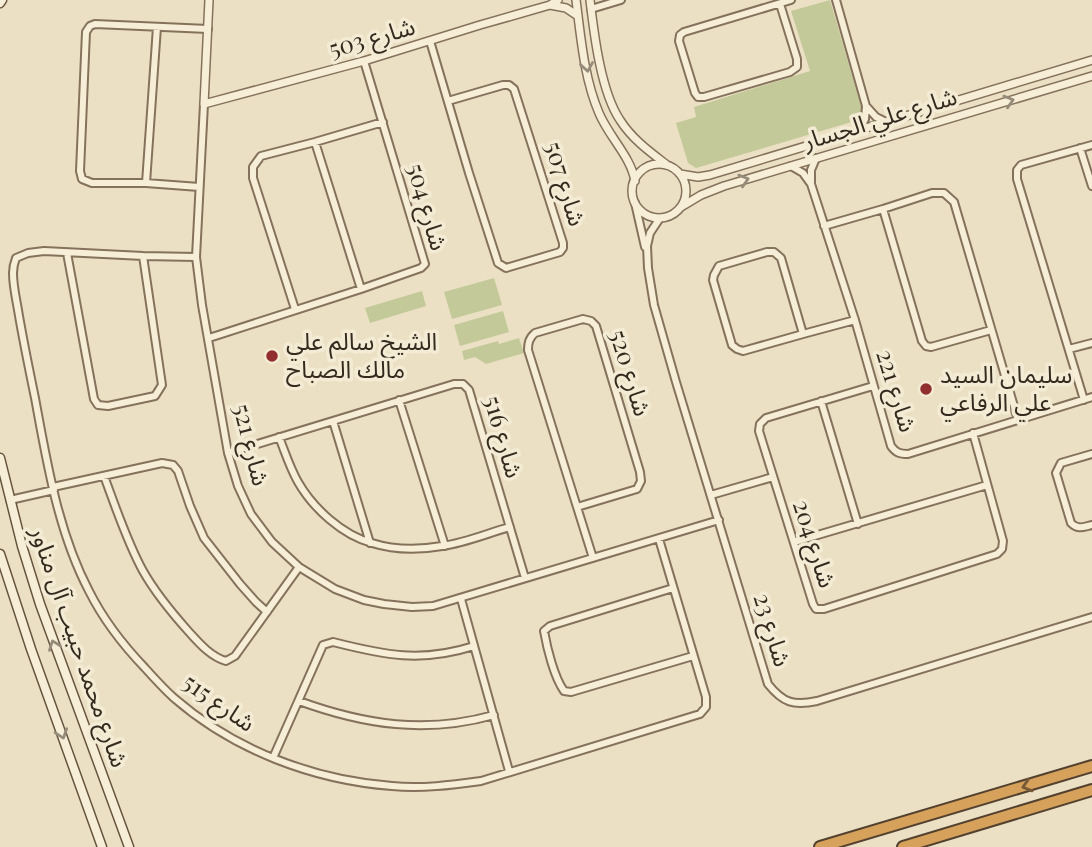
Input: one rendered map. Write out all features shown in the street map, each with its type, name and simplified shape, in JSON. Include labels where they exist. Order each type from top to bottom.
[{"type":"highway","points":[[821,847],[1092,766]]},
{"type":"highway","points":[[903,847],[1092,790]]},
{"type":"main road","name":"شارع محمد حبيب آل مناور","points":[[0,458],[40,604],[129,847]]},
{"type":"main road","name":"شارع محمد حبيب آل مناور","points":[[0,554],[102,847]]},
{"type":"street","name":"شارع 521","points":[[209,0],[196,257],[228,453],[238,486],[251,514],[272,542],[299,567],[335,589],[364,600],[412,607],[433,606],[719,520]]},
{"type":"street","name":"شارع 503","points":[[204,104],[364,61],[550,5],[558,0]]},
{"type":"street","points":[[576,0],[595,103],[606,129],[631,167],[635,181]]},
{"type":"street","points":[[621,0],[590,4],[608,93],[627,130],[638,142],[680,174],[686,190],[681,207],[670,216],[660,218],[645,214],[635,203],[635,181],[639,174],[651,166],[667,165]]},
{"type":"street","points":[[780,4],[797,60],[796,67],[790,72],[698,97],[679,41],[680,35],[791,0]]},
{"type":"street","points":[[836,0],[866,106],[865,118],[859,130]]},
{"type":"street","points":[[550,5],[566,8],[578,17]]},
{"type":"street","points":[[199,187],[92,183],[82,179],[80,171],[86,32],[95,24],[208,29]]},
{"type":"street","points":[[146,183],[157,27]]},
{"type":"street","name":"شارع 507","points":[[430,41],[447,101],[473,185],[500,266],[506,268],[560,252],[564,243],[514,89],[509,85],[500,85],[447,101]]},
{"type":"street","name":"شارع علي الجسار","points":[[680,174],[692,177],[710,175],[1092,60]]},
{"type":"street","name":"شارع 504","points":[[209,338],[361,289],[421,268],[425,264],[364,61]]},
{"type":"street","name":"شارع علي الجسار","points":[[681,207],[712,190],[1092,76]]},
{"type":"street","points":[[971,96],[970,104],[974,111]]},
{"type":"street","points":[[866,106],[876,117],[886,122]]},
{"type":"street","points":[[938,106],[943,112],[943,120]]},
{"type":"street","points":[[295,309],[253,178],[253,167],[261,156],[383,122]]},
{"type":"street","points":[[315,142],[361,289]]},
{"type":"street","points":[[1084,400],[1017,178],[1017,170],[1021,165],[1092,145]]},
{"type":"street","points":[[1080,148],[1092,186]]},
{"type":"street","name":"شارع 221","points":[[816,158],[811,170],[811,184],[855,320],[891,446],[900,454],[908,454],[1092,397]]},
{"type":"street","points":[[791,166],[803,173],[811,184]]},
{"type":"street","points":[[824,226],[932,193],[944,193],[954,202],[1018,420]]},
{"type":"street","name":"شارع 23","points":[[635,203],[654,304],[676,382],[768,684],[779,698],[797,703],[817,701],[1092,617]]},
{"type":"street","points":[[883,209],[922,341],[926,346],[943,344],[991,330]]},
{"type":"street","name":"شارع 23","points":[[647,256],[650,233],[660,218]]},
{"type":"street","name":"شارع 515","points":[[196,257],[44,251],[16,258],[13,271],[54,489],[69,547],[88,590],[131,653],[174,698],[238,743],[317,773],[358,782],[419,787],[481,781],[700,714],[706,707],[706,697],[659,539]]},
{"type":"street","points":[[803,334],[781,258],[774,252],[719,266],[713,280],[732,345],[737,349],[743,351],[855,320]]},
{"type":"street","points":[[67,253],[94,399],[98,405],[108,406],[155,396],[162,386],[143,256]]},
{"type":"street","name":"شارع 520","points":[[577,507],[637,489],[641,481],[596,327],[591,321],[583,319],[535,333],[531,336],[528,350],[577,507],[593,558]]},
{"type":"street","points":[[1069,349],[1092,343]]},
{"type":"street","name":"شارع 516","points":[[228,453],[454,384],[463,384],[469,390],[525,578]]},
{"type":"street","name":"شارع 204","points":[[873,386],[766,418],[760,424],[759,431],[773,477],[813,604],[817,608],[824,609],[997,554],[1002,549],[1003,541],[973,433]]},
{"type":"street","points":[[400,400],[445,546]]},
{"type":"street","points":[[821,401],[858,524]]},
{"type":"street","points":[[333,421],[370,543]]},
{"type":"street","points":[[279,437],[299,484],[312,502],[346,531],[370,543],[419,549],[445,546],[510,527]]},
{"type":"street","points":[[1092,454],[1061,463],[1056,473],[1071,523],[1076,528],[1092,525]]},
{"type":"street","points":[[10,500],[162,463],[173,465],[178,471],[204,538],[240,584],[267,612]]},
{"type":"street","points":[[104,477],[143,571],[167,607],[217,659],[226,661],[235,656],[299,567]]},
{"type":"street","points":[[711,495],[773,477]]},
{"type":"street","points":[[794,542],[988,485]]},
{"type":"street","points":[[673,589],[550,626],[544,631],[545,640],[559,684],[564,691],[572,692],[693,656]]},
{"type":"street","points":[[461,599],[509,771]]},
{"type":"street","points":[[273,758],[323,645],[332,642],[401,656],[452,653],[474,646]]},
{"type":"street","points":[[299,701],[335,714],[372,722],[449,724],[494,715]]},
{"type":"green space","points":[[830,0],[862,109],[860,116],[855,121],[696,168],[688,163],[676,123],[696,117],[694,107],[810,71],[791,11]]},
{"type":"green space","points":[[494,278],[502,305],[452,319],[444,292]]},
{"type":"green space","points":[[422,291],[426,306],[370,323],[365,308]]},
{"type":"green space","points":[[503,311],[509,332],[460,346],[454,325]]},
{"type":"green space","points":[[519,338],[524,353],[486,364],[475,357],[464,360],[462,351]]},
{"type":"place","name":"الشيخ سالم علي مالك الصباح","points":[[272,356]]},
{"type":"place","name":"سليمان السيد علي الرفاعي","points":[[926,389]]}]
